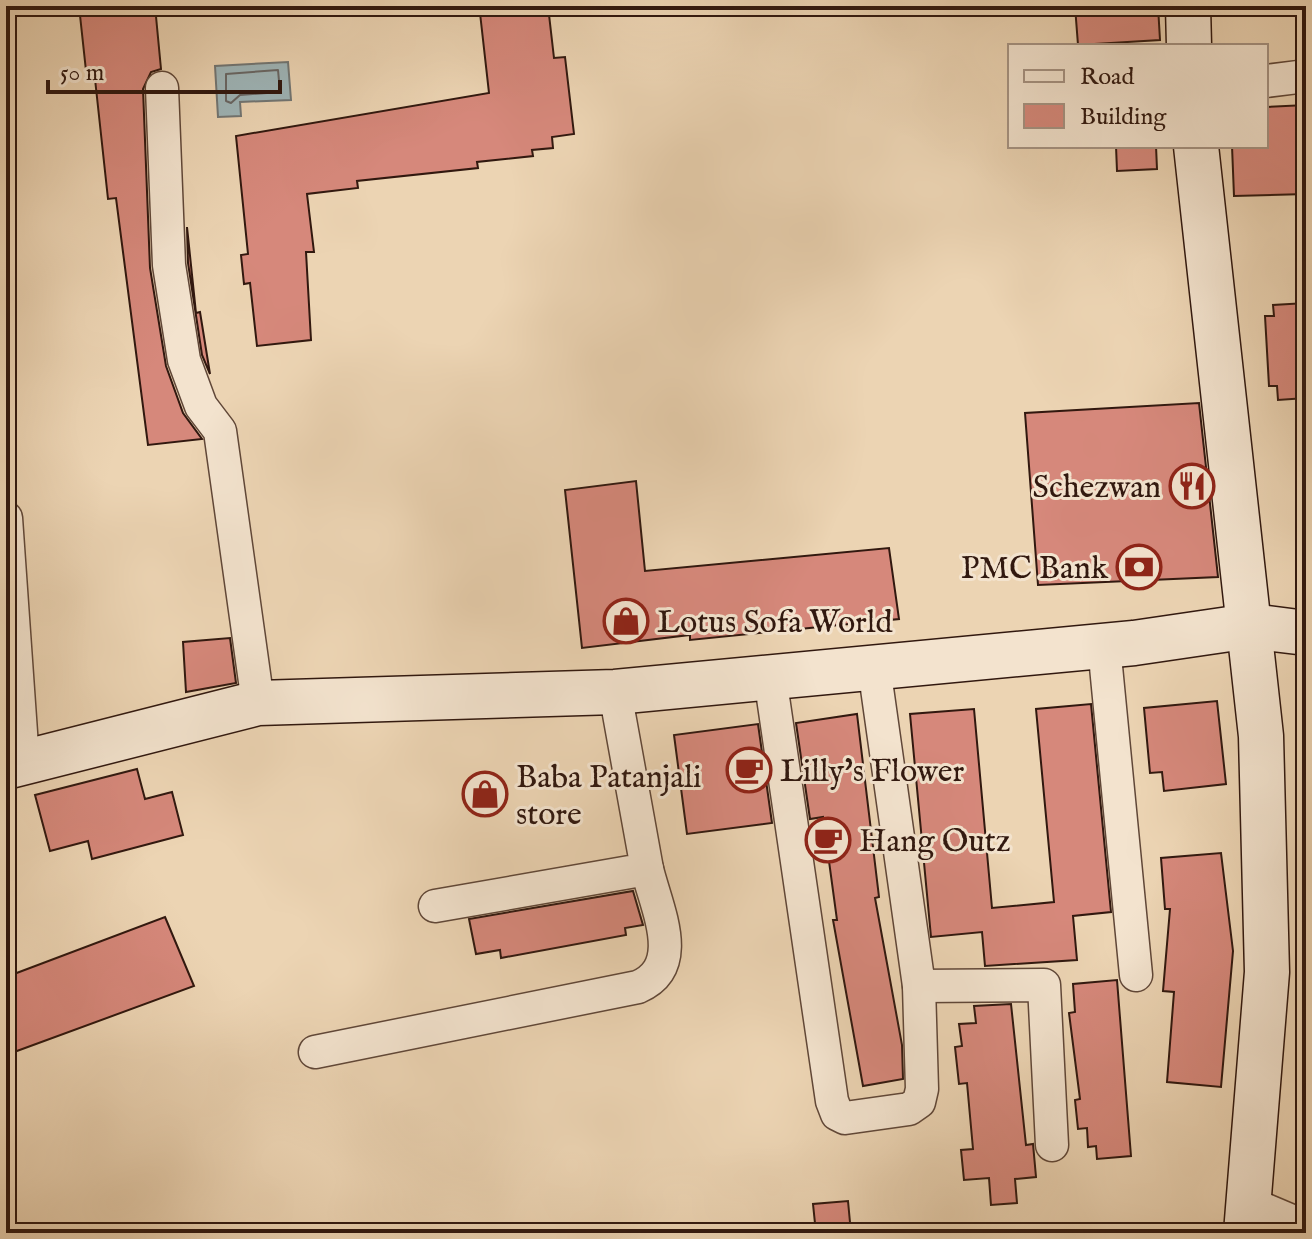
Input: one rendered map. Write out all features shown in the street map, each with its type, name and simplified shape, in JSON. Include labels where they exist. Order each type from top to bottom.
[{"type":"main road","points":[[1188,6],[1189,44]]},
{"type":"main road","points":[[1196,148],[1261,736],[1267,972],[1247,1218]]},
{"type":"main road","points":[[15,764],[258,703],[615,692],[1104,646],[1250,626],[1306,633]]},
{"type":"street","points":[[1268,81],[1306,76]]},
{"type":"street","points":[[162,88],[169,265],[184,360],[201,406],[220,431],[258,703]]},
{"type":"street","points":[[6,518],[15,764]]},
{"type":"street","points":[[1104,646],[1136,975]]},
{"type":"street","points":[[770,677],[832,1101],[837,1114],[845,1118],[909,1109],[919,1102],[922,1089],[919,986],[874,667]]},
{"type":"street","points":[[315,1052],[638,987],[654,980],[662,969],[667,952],[647,869],[615,692]]},
{"type":"street","points":[[435,906],[647,869]]},
{"type":"street","points":[[919,986],[1044,985],[1052,1145]]},
{"type":"street","points":[[1247,1218],[1306,1227]]},
{"type":"water","points":[[288,62],[291,100],[240,102],[241,116],[218,117],[215,66]]},
{"type":"building","points":[[79,6],[155,6],[161,69],[151,72],[143,89],[150,268],[166,366],[183,413],[202,439],[148,445],[116,198],[108,199],[95,79],[87,80]]},
{"type":"building","points":[[498,6],[548,6],[554,58],[565,57],[574,134],[552,137],[553,148],[532,150],[533,156],[477,162],[478,168],[357,181],[358,188],[307,194],[314,252],[306,252],[311,340],[257,346],[250,283],[244,284],[241,255],[248,254],[236,136],[489,93],[480,13],[499,11]]},
{"type":"building","points":[[1075,6],[1158,6],[1160,40],[1078,44]]},
{"type":"building","points":[[1306,105],[1306,194],[1234,196],[1232,148],[1268,148],[1268,107]]},
{"type":"building","points":[[1116,148],[1156,148],[1157,169],[1117,171]]},
{"type":"building","points":[[187,227],[196,313],[200,312],[210,374],[202,355],[188,263]]},
{"type":"building","points":[[1306,303],[1306,398],[1278,400],[1277,386],[1269,386],[1265,316],[1274,316],[1273,305]]},
{"type":"building","points":[[1199,403],[1218,577],[1038,585],[1025,413]]},
{"type":"building","points":[[636,481],[645,571],[889,548],[899,619],[690,640],[690,635],[582,648],[565,490]]},
{"type":"building","points":[[230,638],[236,683],[186,692],[183,642]]},
{"type":"building","points":[[1217,701],[1226,784],[1164,791],[1162,772],[1150,773],[1144,708]]},
{"type":"building","points":[[1091,704],[1111,912],[1073,916],[1077,960],[985,966],[982,932],[931,937],[910,714],[974,709],[992,908],[1054,902],[1036,709]]},
{"type":"building","points":[[857,714],[879,897],[875,898],[902,1045],[903,1079],[863,1086],[833,920],[837,920],[823,817],[810,819],[796,723]]},
{"type":"building","points":[[758,724],[772,823],[687,834],[674,735]]},
{"type":"building","points":[[137,769],[145,799],[172,792],[183,835],[92,859],[88,841],[50,851],[35,795]]},
{"type":"building","points":[[1221,853],[1233,951],[1221,1087],[1167,1082],[1174,992],[1163,991],[1170,909],[1165,909],[1161,858]]},
{"type":"building","points":[[633,891],[643,925],[625,928],[626,935],[501,958],[500,950],[476,954],[469,919]]},
{"type":"building","points":[[165,917],[194,986],[6,1055],[6,977]]},
{"type":"building","points":[[1117,980],[1131,1156],[1097,1159],[1096,1146],[1088,1147],[1087,1128],[1078,1129],[1075,1100],[1080,1099],[1069,1013],[1075,1012],[1073,984]]},
{"type":"building","points":[[1011,1004],[1026,1145],[1033,1144],[1036,1177],[1015,1179],[1017,1203],[991,1205],[989,1178],[964,1180],[961,1150],[973,1149],[967,1083],[959,1084],[955,1047],[962,1046],[959,1024],[976,1023],[974,1006]]},
{"type":"building","points":[[848,1201],[851,1233],[816,1233],[813,1204]]},
{"type":"place","name":"Schezwan","points":[[1192,486]]},
{"type":"place","name":"PMC Bank","points":[[1139,567]]},
{"type":"place","name":"Lotus Sofa World","points":[[626,621]]},
{"type":"place","name":"Lilly's Flower","points":[[749,770]]},
{"type":"place","name":"Baba Patanjali store","points":[[485,794]]},
{"type":"place","name":"Hang Outz","points":[[828,840]]}]
